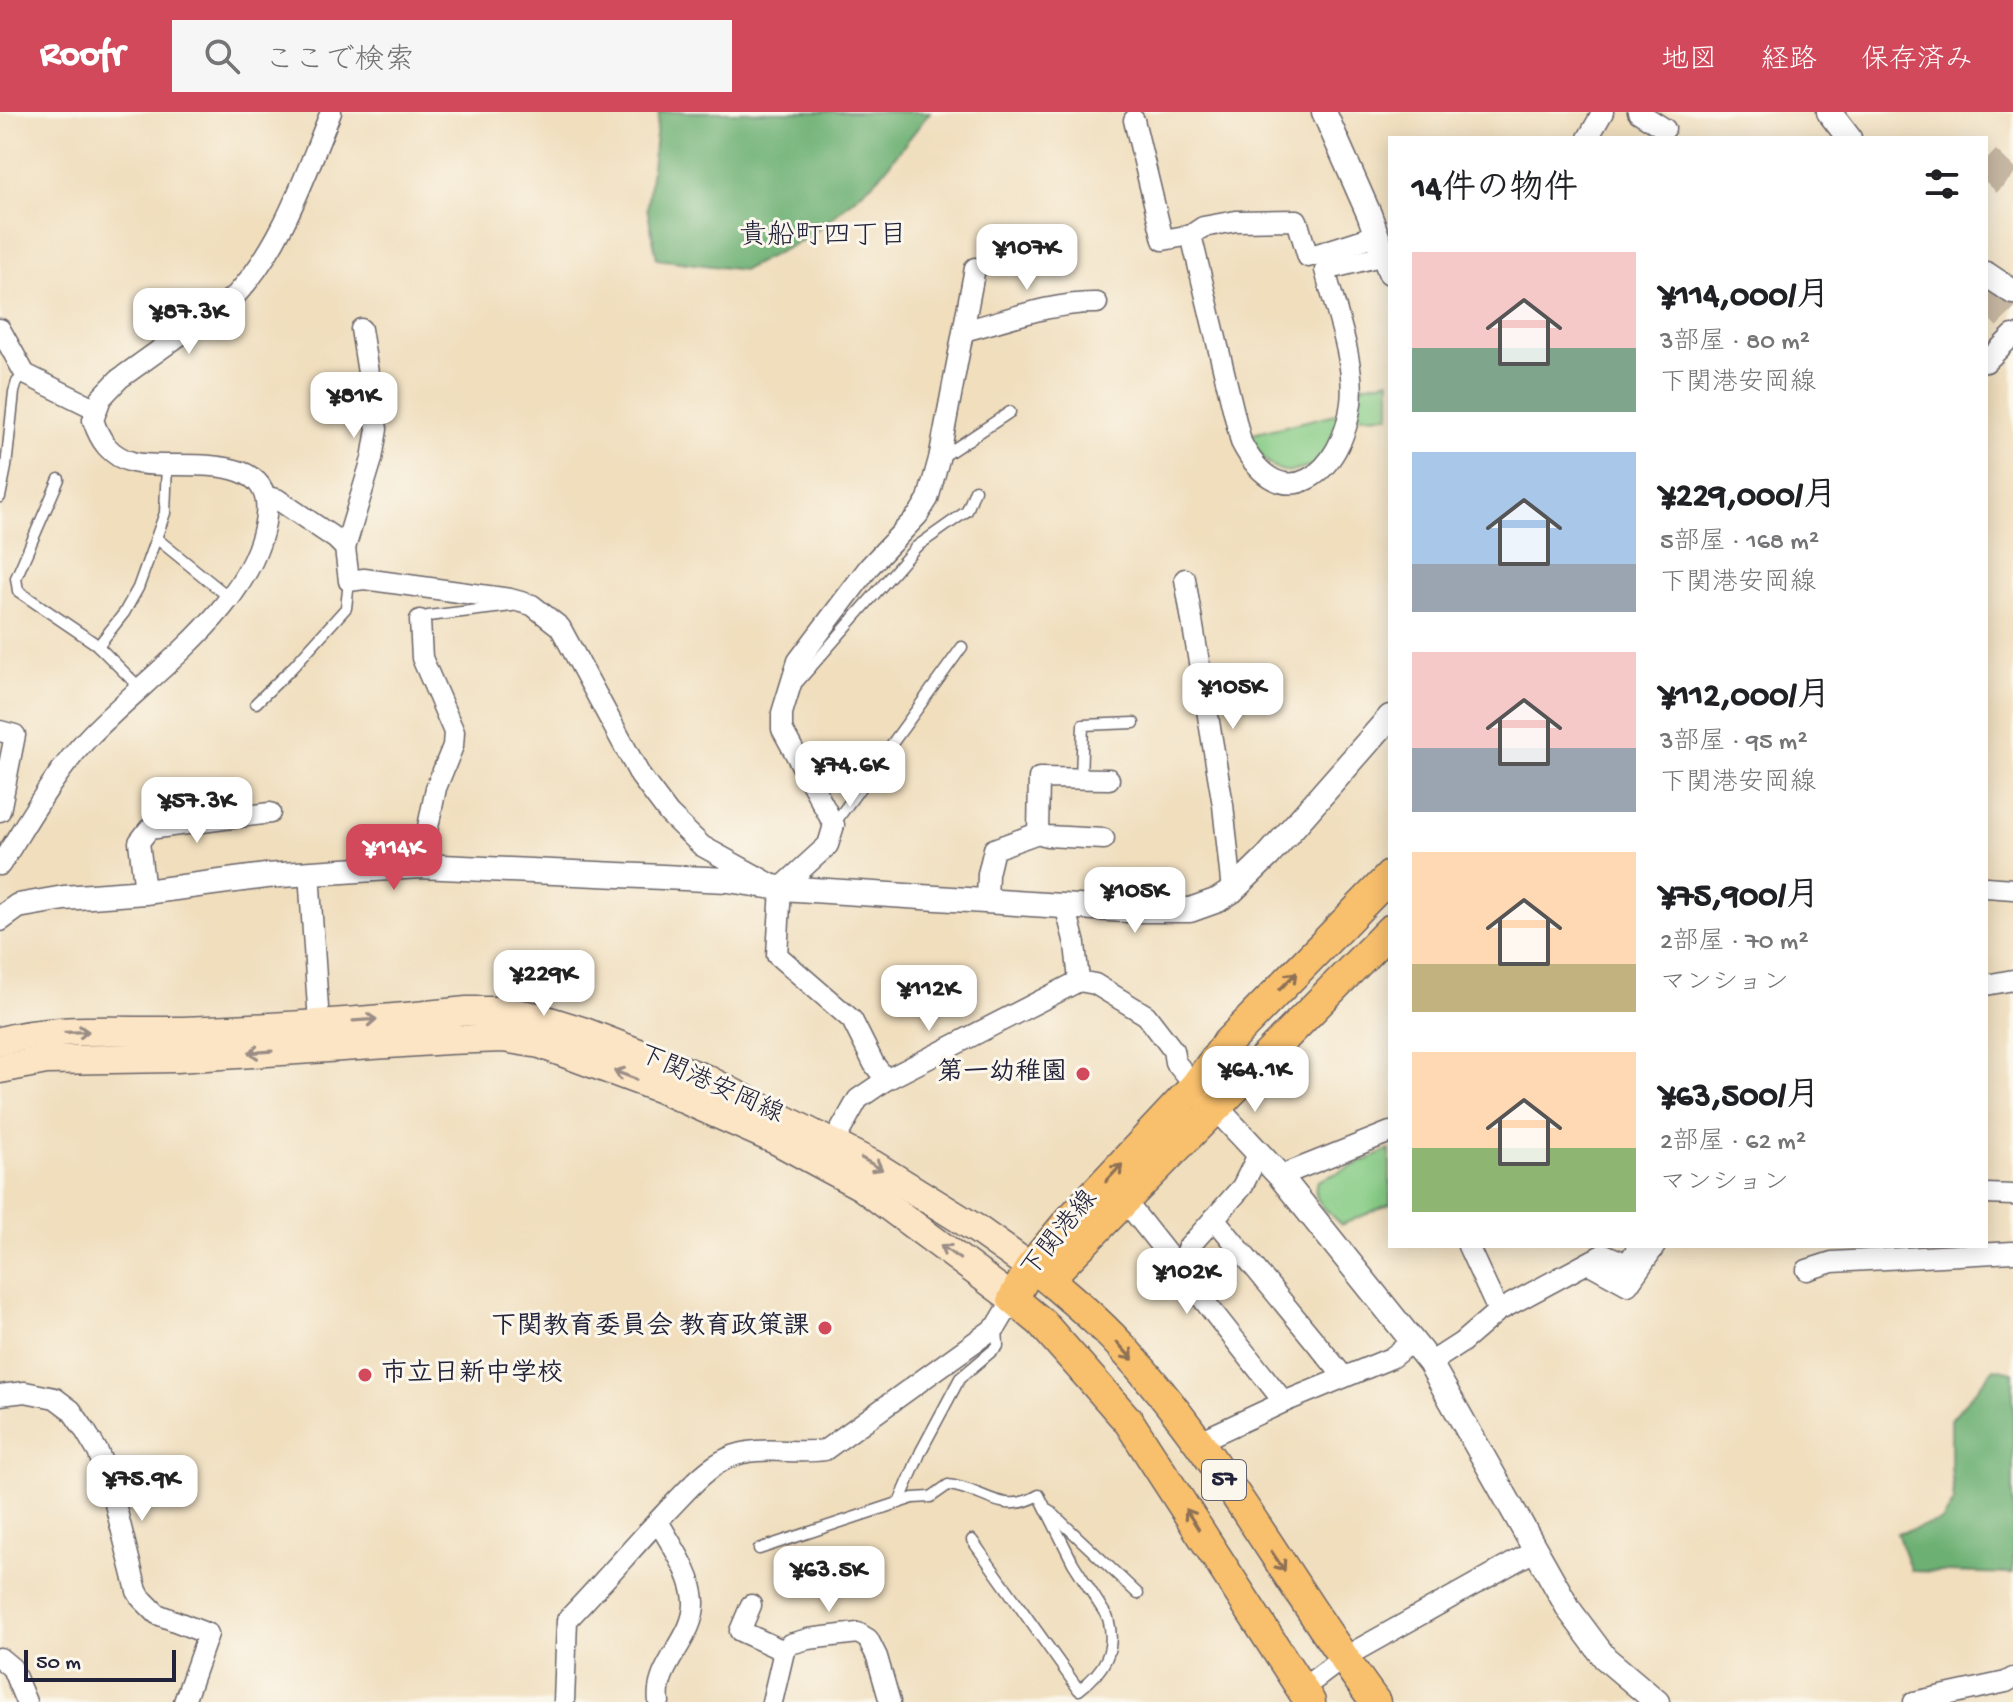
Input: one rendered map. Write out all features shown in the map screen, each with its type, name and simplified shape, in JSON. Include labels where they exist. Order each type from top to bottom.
[{"type":"main road","name":"下関港線","points":[[1039,1273],[1065,1225],[1195,1086],[1227,1043],[1388,878]]},
{"type":"main road","name":"下関港線","points":[[1306,1696],[1129,1422],[1041,1322],[1013,1299],[1039,1273],[1126,1202],[1388,932]]},
{"type":"main road","name":"下関港安岡線","points":[[0,1041],[18,1036],[77,1031],[183,1031],[467,1011],[505,1011],[537,1017],[706,1079],[828,1154],[861,1186],[1013,1299]]},
{"type":"main road","name":"下関港安岡線","points":[[0,1069],[46,1060],[176,1058],[503,1038],[540,1044],[661,1089],[778,1141],[828,1154],[912,1188],[1039,1273]]},
{"type":"main road","name":"下関港線","points":[[1039,1273],[1088,1313],[1128,1354],[1198,1442],[1375,1702]]},
{"type":"street","points":[[5,858],[63,768],[86,740],[200,631],[230,598],[256,558],[265,522],[267,497],[258,484],[234,469],[133,462],[102,443],[93,420],[101,398],[119,379],[236,295],[251,279],[285,222],[331,112]]},
{"type":"street","points":[[1324,112],[1384,254]]},
{"type":"street","points":[[1589,136],[1603,112]]},
{"type":"street","points":[[1638,112],[1665,129]]},
{"type":"street","points":[[1829,112],[1847,136]]},
{"type":"street","points":[[1134,120],[1163,240],[1191,235],[1203,227],[1236,221],[1297,220],[1308,257],[1384,254]]},
{"type":"street","points":[[1191,235],[1241,442],[1256,468],[1279,481],[1291,483],[1305,481],[1321,473],[1334,456],[1351,403],[1348,363],[1325,270],[1384,254]]},
{"type":"street","points":[[886,1080],[874,1064],[852,1020],[777,955],[781,888],[828,845],[834,825],[782,729],[782,713],[798,661],[869,567],[918,515],[928,499],[939,459],[975,268]]},
{"type":"street","points":[[1988,275],[2013,292],[2010,300],[2013,311]]},
{"type":"street","points":[[964,331],[1049,310],[1097,303]]},
{"type":"street","points":[[0,329],[20,383],[96,409]]},
{"type":"street","points":[[361,329],[377,429],[372,459],[345,548],[349,581],[379,581],[510,599],[532,605],[560,627],[641,777],[669,814],[702,846],[781,888]]},
{"type":"street","points":[[1988,360],[2013,335]]},
{"type":"street","points":[[267,497],[277,499],[345,548]]},
{"type":"street","points":[[1185,579],[1223,805],[1232,891]]},
{"type":"street","points":[[420,620],[422,658],[454,732],[453,746],[436,788],[420,866]]},
{"type":"street","points":[[0,919],[18,906],[64,898],[145,892],[309,872],[420,866],[728,880],[781,888],[1174,912],[1190,910],[1218,900],[1232,891],[1268,856],[1388,719]]},
{"type":"street","points":[[0,731],[15,735],[0,811]]},
{"type":"street","points":[[1038,833],[1039,778],[1109,779]]},
{"type":"street","points":[[145,892],[139,842],[149,829],[270,813]]},
{"type":"street","points":[[0,818],[5,858]]},
{"type":"street","points":[[987,900],[988,874],[994,849],[1038,833],[1104,839]]},
{"type":"street","points":[[309,872],[319,1023]]},
{"type":"street","points":[[1988,887],[2013,889]]},
{"type":"street","points":[[1065,905],[1075,944],[1079,981]]},
{"type":"street","points":[[1988,985],[2013,980]]},
{"type":"street","points":[[828,1154],[858,1099],[886,1080],[1079,981],[1095,984],[1146,1015],[1173,1050],[1175,1062],[1280,1176],[1430,1363],[1570,1611],[1605,1658],[1657,1702]]},
{"type":"street","points":[[1280,1176],[1388,1133]]},
{"type":"street","points":[[1179,1269],[1187,1249],[1242,1187],[1259,1153]]},
{"type":"street","points":[[1988,1194],[2013,1194]]},
{"type":"street","points":[[1126,1202],[1284,1402]]},
{"type":"street","points":[[1214,1218],[1344,1377]]},
{"type":"street","points":[[1469,1248],[1498,1311]]},
{"type":"street","points":[[1430,1363],[1461,1343],[1498,1311],[1604,1254],[1627,1264],[1638,1248]]},
{"type":"street","points":[[1588,1263],[1628,1285],[1654,1248]]},
{"type":"street","points":[[1807,1270],[1832,1262],[2013,1252]]},
{"type":"street","points":[[564,1702],[567,1620],[707,1472],[728,1458],[757,1451],[806,1453],[825,1450],[997,1326],[1013,1299]]},
{"type":"street","points":[[1198,1442],[1391,1358],[1413,1341]]},
{"type":"street","points":[[0,1395],[25,1392],[55,1398],[71,1410],[98,1452],[141,1598],[157,1614],[208,1634],[184,1702]]},
{"type":"street","points":[[658,1521],[688,1576],[694,1601],[692,1616],[657,1687],[659,1702]]},
{"type":"street","points":[[1306,1696],[1343,1658],[1536,1550]]},
{"type":"street","points":[[751,1605],[740,1631],[784,1651]]},
{"type":"street","points":[[772,1702],[784,1651],[790,1644],[858,1633],[868,1639],[877,1657],[890,1702]]},
{"type":"street","points":[[0,1658],[12,1668],[26,1702]]},
{"type":"street","points":[[1914,1702],[1948,1699],[2013,1678]]},
{"type":"lane","points":[[0,391],[20,383]]},
{"type":"lane","points":[[0,497],[4,446],[20,383]]},
{"type":"lane","points":[[939,459],[1010,412]]},
{"type":"lane","points":[[98,646],[124,613],[138,588],[165,513],[167,464]]},
{"type":"lane","points":[[59,479],[16,578],[18,591],[98,646],[139,687]]},
{"type":"lane","points":[[786,696],[916,547],[967,511],[975,490]]},
{"type":"lane","points":[[156,538],[230,598]]},
{"type":"lane","points":[[256,703],[346,608],[349,581]]},
{"type":"lane","points":[[420,620],[428,616],[532,605]]},
{"type":"lane","points":[[834,825],[962,647]]},
{"type":"lane","points":[[1081,778],[1083,725],[1134,723]]},
{"type":"lane","points":[[899,1503],[921,1451],[960,1378],[998,1346],[997,1326]]},
{"type":"lane","points":[[759,1549],[913,1498],[931,1497],[941,1488],[953,1485],[1009,1505],[1023,1504],[1039,1495],[1073,1563],[1108,1618],[1111,1628],[1111,1649],[1104,1667],[1079,1690],[972,1540]]},
{"type":"lane","points":[[1044,1506],[1138,1594]]},
{"type":"green space","points":[[659,112],[930,112],[879,177],[809,237],[743,270],[657,259],[647,207]]},
{"type":"green space","points":[[1388,380],[1388,415],[1355,416],[1361,385]]},
{"type":"green space","points":[[1339,413],[1328,451],[1314,464],[1297,471],[1278,470],[1271,466],[1248,435]]},
{"type":"green space","points":[[1388,1151],[1388,1205],[1341,1225],[1318,1199],[1318,1181]]},
{"type":"green space","points":[[1994,1368],[2013,1372],[2013,1574],[1911,1571],[1897,1533],[1942,1521],[1954,1502],[1951,1419]]},
{"type":"tunnel","points":[[1988,180],[2013,154]]},
{"type":"tunnel","points":[[1988,314],[2013,289]]},
{"type":"place","name":"第一幼稚園","points":[[1083,1074]]},
{"type":"place","name":"下関教育委員会 教育政策課","points":[[825,1328]]},
{"type":"place","name":"市立日新中学校","points":[[365,1375]]},
{"type":"district","name":"貴船町四丁目","points":[[823,237]]}]
